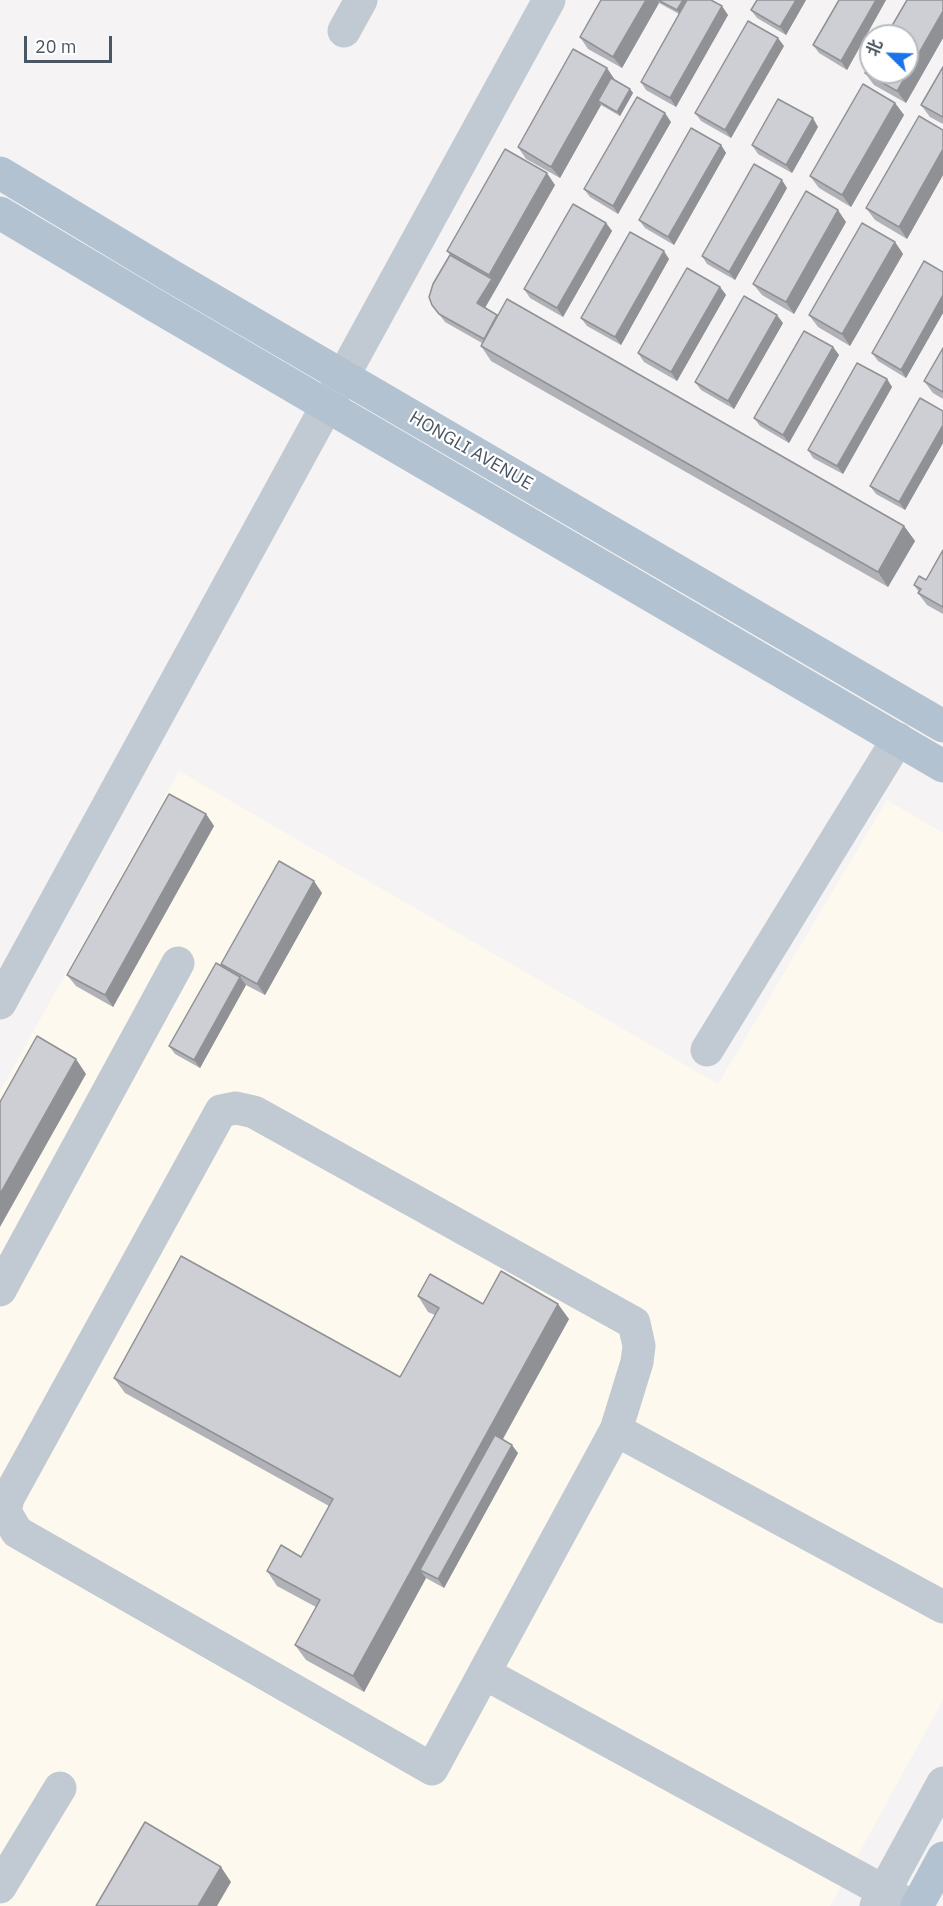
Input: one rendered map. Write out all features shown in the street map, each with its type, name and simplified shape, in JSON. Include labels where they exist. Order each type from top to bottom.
[{"type":"main road","name":"HONGLI AVENUE","points":[[0,173],[943,726]]},
{"type":"main road","name":"HONGLI AVENUE","points":[[0,213],[943,766]]},
{"type":"main road","points":[[917,1906],[943,1858]]},
{"type":"street","points":[[344,31],[361,0]]},
{"type":"street","points":[[0,1003],[549,0]]},
{"type":"street","points":[[707,1050],[898,739]]},
{"type":"street","points":[[0,1290],[178,963]]},
{"type":"street","points":[[236,1108],[254,1112],[634,1323],[639,1346],[616,1430],[432,1769],[17,1532],[5,1512],[3,1500],[221,1111],[236,1108]]},
{"type":"street","points":[[616,1430],[943,1607]]},
{"type":"street","points":[[484,1673],[891,1901],[943,1783]]},
{"type":"street","points":[[0,1887],[60,1788]]},
{"type":"shaded area","points":[[179,771],[718,1084],[887,800],[943,833],[943,1700],[830,1906],[0,1906],[0,1091]]},
{"type":"building","points":[[601,0],[646,0],[613,57],[580,37]]},
{"type":"building","points":[[658,0],[683,0],[677,10]]},
{"type":"building","points":[[687,0],[711,0],[722,6],[670,98],[641,82]]},
{"type":"building","points":[[757,0],[796,0],[780,27],[751,10]]},
{"type":"building","points":[[839,0],[876,0],[862,24],[859,24],[859,30],[841,61],[813,45]]},
{"type":"building","points":[[907,0],[943,0],[943,11],[919,53],[919,24],[893,24]]},
{"type":"building","points":[[748,21],[778,38],[725,130],[695,113]]},
{"type":"building","points":[[573,49],[607,68],[551,167],[518,147]]},
{"type":"building","points":[[943,67],[943,117],[921,105]]},
{"type":"building","points":[[611,78],[630,89],[617,112],[598,101]]},
{"type":"building","points":[[863,84],[895,103],[842,195],[810,176]]},
{"type":"building","points":[[885,84],[901,84],[897,91]]},
{"type":"building","points":[[637,97],[665,113],[613,206],[584,189]]},
{"type":"building","points":[[778,99],[813,118],[786,165],[752,145]]},
{"type":"building","points":[[919,116],[943,130],[943,149],[899,227],[866,208]]},
{"type":"building","points":[[691,128],[721,145],[668,237],[639,220]]},
{"type":"building","points":[[505,149],[547,173],[489,275],[447,251]]},
{"type":"building","points":[[754,164],[782,180],[729,272],[702,256]]},
{"type":"building","points":[[806,191],[838,210],[786,302],[753,284]]},
{"type":"building","points":[[573,204],[606,223],[557,308],[524,289]]},
{"type":"building","points":[[862,223],[895,242],[842,334],[809,315]]},
{"type":"building","points":[[630,232],[664,251],[615,337],[581,318]]},
{"type":"building","points":[[450,255],[492,279],[477,303],[497,315],[484,339],[439,314],[432,305],[429,297],[433,284]]},
{"type":"building","points":[[924,261],[943,272],[943,295],[901,370],[872,353]]},
{"type":"building","points":[[687,268],[720,287],[671,372],[638,353]]},
{"type":"building","points":[[744,296],[777,315],[728,401],[695,382]]},
{"type":"building","points":[[507,299],[904,526],[878,572],[481,346]]},
{"type":"building","points":[[804,331],[833,347],[783,435],[754,418]]},
{"type":"building","points":[[943,348],[943,392],[924,381]]},
{"type":"building","points":[[857,363],[887,379],[837,466],[808,450]]},
{"type":"building","points":[[920,398],[943,411],[943,425],[899,502],[870,486]]},
{"type":"building","points":[[943,550],[943,607],[918,593],[921,589],[914,585],[919,576],[926,580]]},
{"type":"building","points":[[169,794],[206,814],[105,995],[67,975]]},
{"type":"building","points":[[279,861],[314,881],[257,984],[221,964]]},
{"type":"building","points":[[216,963],[240,977],[194,1060],[169,1046]]},
{"type":"building","points":[[37,1036],[76,1059],[0,1194],[0,1102]]},
{"type":"building","points":[[181,1256],[400,1377],[439,1308],[418,1296],[430,1274],[483,1304],[501,1271],[558,1304],[353,1676],[295,1645],[320,1600],[267,1571],[281,1545],[301,1557],[333,1499],[114,1378]]},
{"type":"building","points":[[495,1435],[512,1445],[438,1579],[420,1570]]},
{"type":"building","points":[[145,1822],[221,1867],[198,1906],[96,1906]]}]
